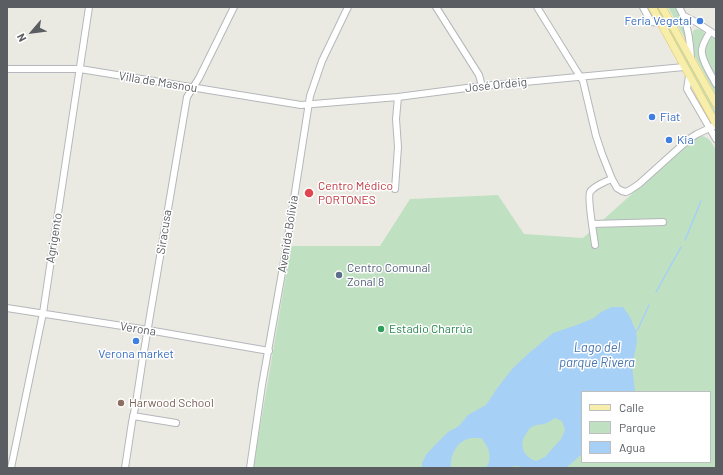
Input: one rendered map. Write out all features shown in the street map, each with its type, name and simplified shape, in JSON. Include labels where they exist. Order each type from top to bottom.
[{"type":"main road","points":[[652,7],[714,126]]},
{"type":"main road","points":[[662,7],[716,104]]},
{"type":"street","name":"Agrigento","points":[[12,468],[43,313],[89,7]]},
{"type":"street","name":"Siracusa","points":[[125,468],[187,97],[199,78],[234,7]]},
{"type":"street","name":"Avenida Bolivia","points":[[250,468],[262,385],[287,244],[308,104],[322,61],[348,7]]},
{"type":"street","points":[[436,7],[479,75],[482,86]]},
{"type":"street","points":[[537,7],[583,81],[596,136],[612,178],[619,190],[626,192],[639,184],[690,140],[714,126]]},
{"type":"street","points":[[643,7],[651,22],[661,23]]},
{"type":"street","points":[[679,7],[684,16],[689,33],[692,61]]},
{"type":"street","points":[[684,16],[696,22],[713,34],[703,44],[701,52],[716,84]]},
{"type":"street","points":[[689,33],[696,27],[704,28]]},
{"type":"street","name":"José Ordeig","points":[[308,104],[398,97],[482,86],[684,67]]},
{"type":"street","name":"Villa de Masnou","points":[[7,69],[80,69],[294,104],[308,104]]},
{"type":"street","points":[[689,76],[687,89],[714,126],[716,139]]},
{"type":"street","points":[[395,189],[398,147],[396,119],[398,97]]},
{"type":"street","points":[[595,245],[589,197],[590,191],[612,178]]},
{"type":"street","points":[[592,224],[662,222]]},
{"type":"street","name":"Verona","points":[[7,308],[269,351]]},
{"type":"street","points":[[133,416],[176,423]]},
{"type":"green space","points":[[656,7],[659,7],[716,112],[716,116]]},
{"type":"green space","points":[[668,7],[676,7],[684,26],[687,42]]},
{"type":"green space","points":[[694,30],[702,30],[705,34],[702,62],[716,90],[716,95],[694,55],[692,34]]},
{"type":"green space","points":[[711,38],[716,38],[716,80],[708,64],[705,53],[707,43]]},
{"type":"green space","points":[[698,136],[702,136],[709,140],[716,150],[716,468],[253,468],[291,246],[380,246],[410,199],[498,195],[524,234],[583,238],[693,139]]},
{"type":"water","name":"Lago del parque Rivera","points":[[612,307],[623,307],[630,317],[636,331],[637,342],[632,366],[635,391],[581,391],[581,455],[566,468],[523,468],[517,466],[486,468],[490,456],[488,448],[481,438],[471,438],[462,442],[455,449],[451,468],[422,468],[422,463],[426,455],[434,446],[448,432],[459,426],[468,415],[486,405],[513,368],[528,354],[553,333],[594,318],[601,312]],"holes":[[[555,418],[562,421],[565,430],[561,439],[545,457],[536,461],[525,454],[522,442],[531,427],[545,424]]]},
{"type":"waterway","points":[[685,240],[701,201]]},
{"type":"waterway","points":[[656,292],[681,247]]},
{"type":"waterway","points":[[636,331],[649,305]]},
{"type":"place","name":"Feria Vegetal","points":[[700,21]]},
{"type":"place","name":"Fiat","points":[[652,117]]},
{"type":"place","name":"Kia","points":[[669,140]]},
{"type":"place","name":"Centro Médico PORTONES","points":[[309,193]]},
{"type":"place","name":"Centro Comunal Zonal 8","points":[[339,275]]},
{"type":"place","name":"Estadio Charrúa","points":[[381,329]]},
{"type":"place","name":"Verona market","points":[[136,341]]},
{"type":"place","name":"Harwood School","points":[[121,403]]}]
